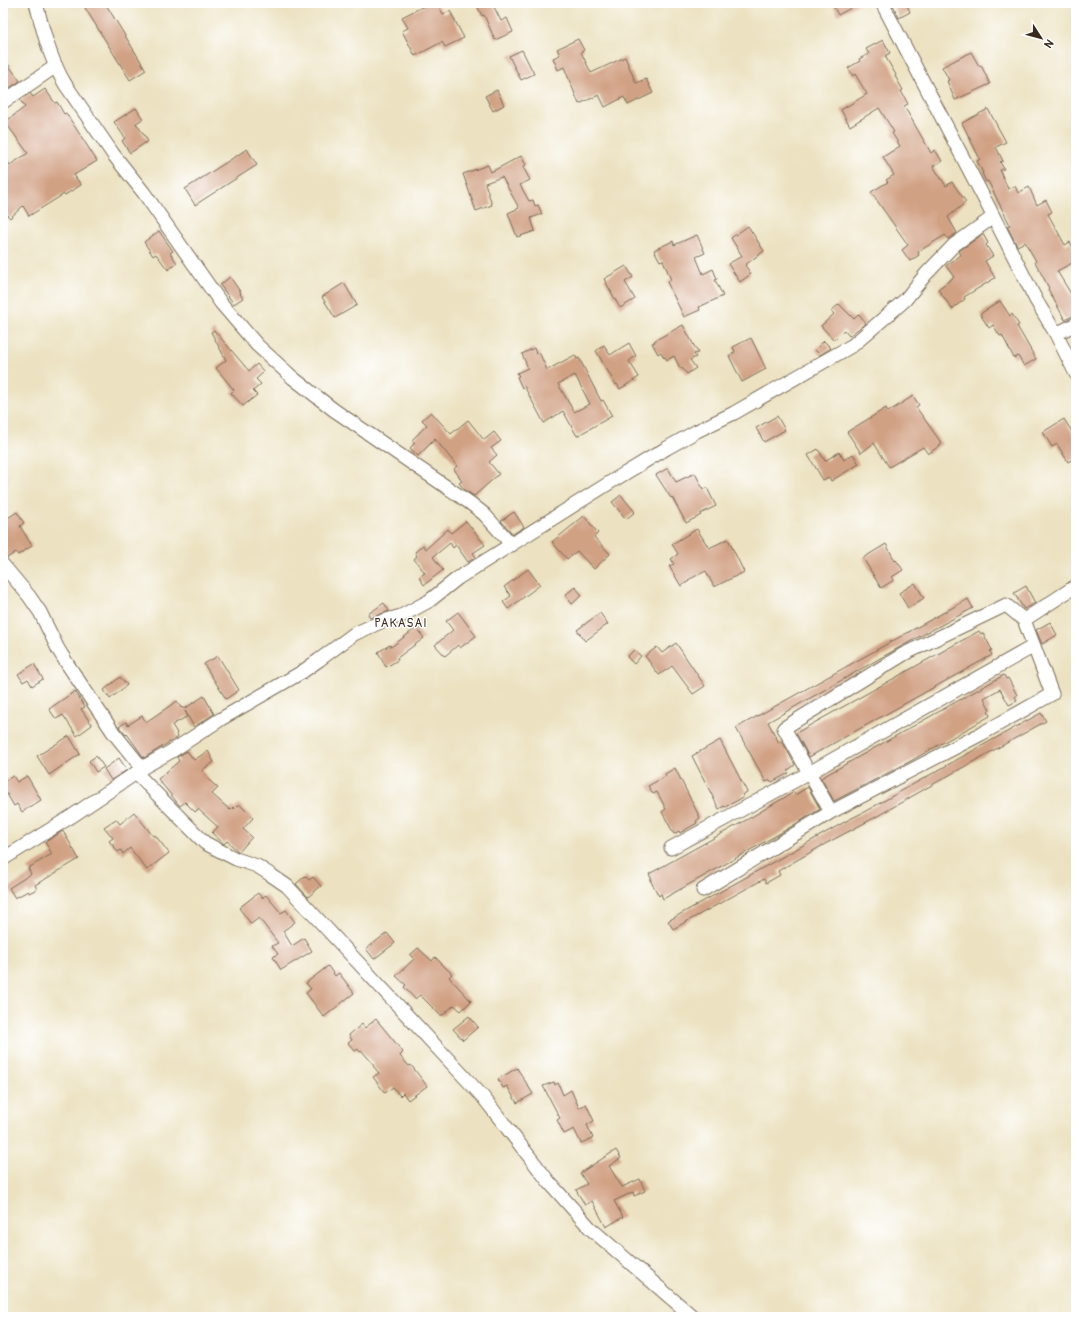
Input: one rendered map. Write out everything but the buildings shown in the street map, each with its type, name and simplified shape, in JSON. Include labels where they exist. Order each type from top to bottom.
[{"type":"street","points":[[36,3],[50,52],[65,84],[113,154],[144,193],[221,303],[257,345],[293,378],[334,410],[417,466],[484,514],[512,545]]},
{"type":"street","points":[[882,3],[1076,374]]},
{"type":"street","points":[[3,102],[56,66]]},
{"type":"street","points":[[3,859],[221,719],[302,672],[354,634],[383,621],[401,616],[429,601],[458,578],[667,448],[734,413],[853,346],[905,300],[926,274],[954,245],[993,217]]},
{"type":"street","points":[[1056,334],[1076,324]]},
{"type":"street","points":[[3,565],[29,596],[40,612],[58,649],[139,771],[205,843],[236,859],[257,866],[287,886],[483,1097],[549,1182],[590,1228],[693,1317]]},
{"type":"street","points":[[1024,620],[1076,586]]},
{"type":"street","points":[[703,890],[831,812],[981,734],[1052,694],[1024,620],[1006,605],[904,654],[784,728],[831,812]]},
{"type":"street","points":[[671,848],[809,773],[1034,646]]},
{"type":"district","name":"PAKASAI","points":[[401,623]]}]
